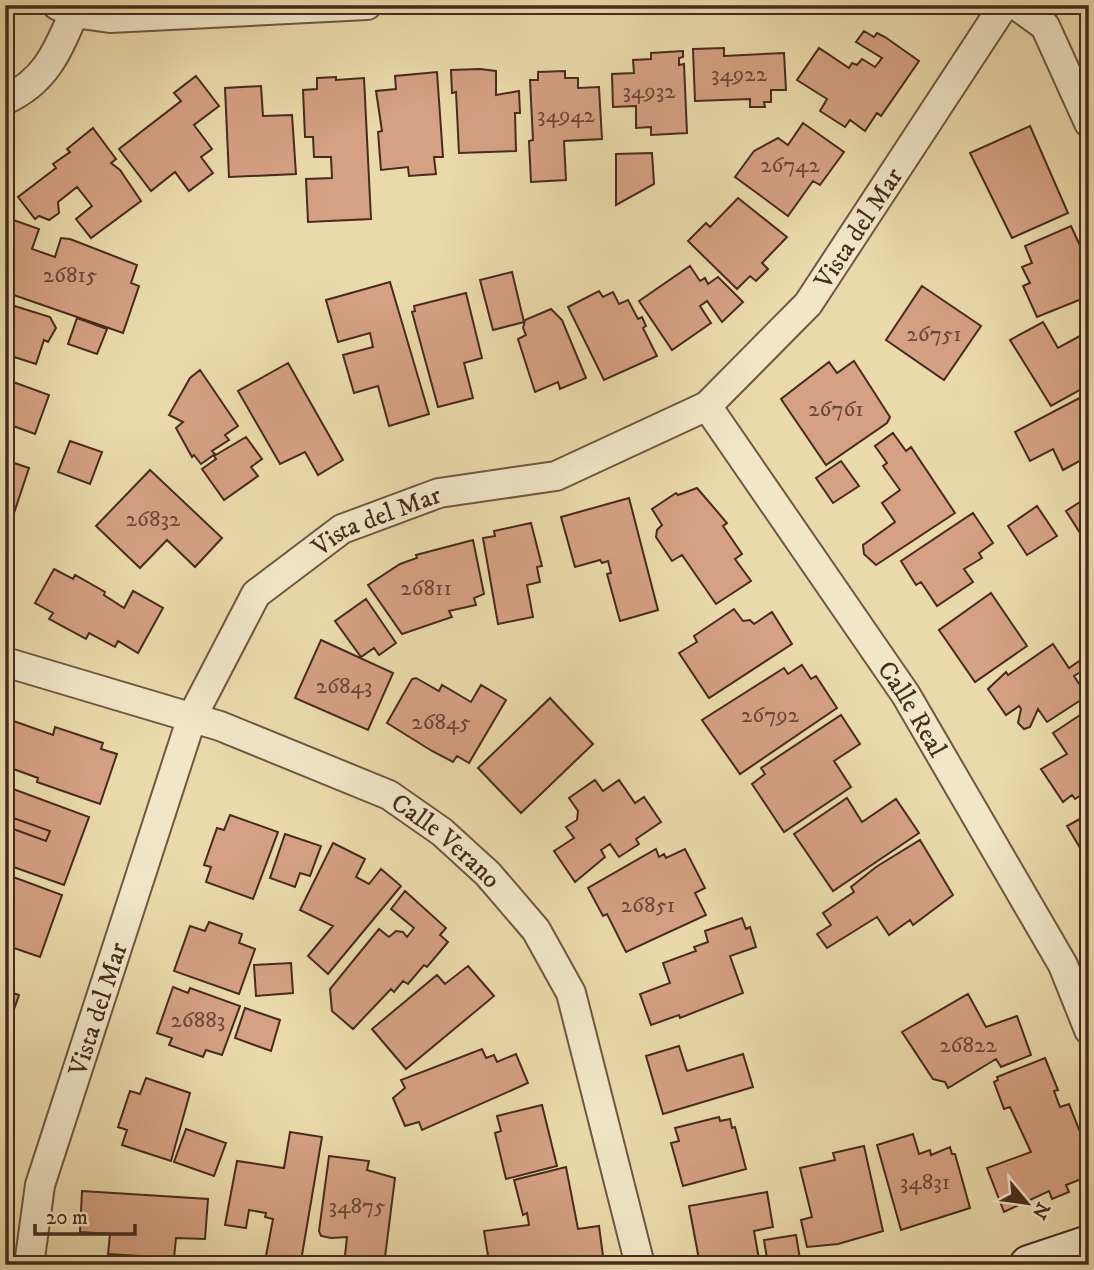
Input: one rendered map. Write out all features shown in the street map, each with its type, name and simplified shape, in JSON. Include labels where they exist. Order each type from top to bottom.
[{"type":"street","points":[[5,100],[27,90],[53,60],[66,9],[110,18],[368,5]]},
{"type":"street","name":"Vista del Mar","points":[[29,1265],[40,1185],[192,717],[256,594],[342,529],[439,493],[555,476],[707,406],[808,304],[1004,5]]},
{"type":"street","points":[[1016,5],[1045,26],[1089,123]]},
{"type":"street","name":"Calle Real","points":[[707,406],[906,695],[1063,965],[1089,1030]]},
{"type":"street","name":"Calle Verano","points":[[5,662],[192,717],[389,795],[442,832],[488,874],[536,930],[571,993],[640,1265]]},
{"type":"street","points":[[1029,1265],[1089,1245]]},
{"type":"building","points":[[864,31],[874,37],[877,33],[885,37],[919,61],[881,116],[877,113],[865,131],[850,120],[845,127],[820,111],[827,99],[797,80],[819,48],[849,68],[852,63],[857,65],[862,59],[875,67],[882,58],[856,42]]},
{"type":"building","points":[[724,48],[724,56],[784,53],[786,90],[771,90],[771,102],[764,102],[765,107],[750,107],[750,99],[695,101],[693,49]]},
{"type":"building","points":[[683,51],[679,65],[684,64],[687,133],[651,135],[651,127],[636,128],[636,106],[613,107],[612,74],[634,73],[633,60],[651,59],[651,53]]},
{"type":"building","points":[[451,70],[496,71],[496,95],[519,91],[520,113],[515,113],[516,151],[459,153],[456,92],[452,93]]},
{"type":"building","points":[[565,71],[565,78],[578,78],[578,88],[599,87],[602,139],[564,141],[566,180],[531,182],[529,141],[533,140],[530,80],[538,80],[538,72]]},
{"type":"building","points":[[437,72],[443,157],[434,157],[436,174],[409,176],[408,167],[381,170],[378,132],[382,131],[376,91],[396,89],[395,76]]},
{"type":"building","points":[[196,76],[219,106],[194,125],[212,149],[201,157],[213,173],[189,191],[175,172],[151,191],[119,149],[181,101],[174,93]]},
{"type":"building","points":[[336,77],[336,80],[364,78],[371,219],[308,222],[306,179],[332,178],[331,157],[314,157],[313,137],[305,137],[303,90],[317,89],[317,78]]},
{"type":"building","points":[[261,86],[263,116],[292,115],[296,174],[229,177],[225,88]]},
{"type":"building","points":[[803,123],[844,152],[820,185],[813,181],[788,216],[735,177],[754,151],[778,138],[788,145]]},
{"type":"building","points":[[1030,126],[1068,213],[1012,238],[970,153]]},
{"type":"building","points":[[93,128],[116,159],[111,163],[120,170],[141,201],[91,238],[76,219],[92,206],[77,187],[58,202],[59,213],[49,220],[39,216],[35,219],[18,197],[56,168],[53,164],[70,152],[67,149]]},
{"type":"building","points":[[652,153],[654,184],[616,205],[616,154]]},
{"type":"building","points":[[738,198],[787,237],[762,263],[768,269],[756,281],[750,276],[737,289],[688,241],[706,223],[710,227]]},
{"type":"building","points":[[5,217],[39,229],[32,249],[55,257],[61,238],[70,239],[137,265],[131,283],[139,286],[123,333],[5,292]]},
{"type":"building","points":[[1071,226],[1089,265],[1089,296],[1037,317],[1023,286],[1030,283],[1022,267],[1032,263],[1025,246]]},
{"type":"building","points":[[690,266],[700,281],[705,278],[708,284],[718,277],[743,302],[722,322],[707,301],[700,306],[711,323],[672,350],[639,301]]},
{"type":"building","points":[[512,272],[524,322],[493,330],[480,280]]},
{"type":"building","points":[[390,282],[429,414],[389,426],[378,386],[354,393],[343,355],[373,347],[370,333],[338,342],[326,300]]},
{"type":"building","points":[[922,286],[981,326],[944,380],[886,340]]},
{"type":"building","points":[[599,291],[603,297],[613,292],[619,304],[628,300],[638,319],[642,317],[646,326],[643,328],[657,356],[604,380],[568,307]]},
{"type":"building","points":[[466,293],[482,358],[464,363],[473,398],[438,407],[412,312],[415,311],[414,306]]},
{"type":"building","points":[[5,303],[50,317],[56,328],[48,342],[44,340],[36,364],[11,356],[5,369]]},
{"type":"building","points":[[551,309],[562,320],[586,378],[560,389],[558,382],[535,392],[518,339],[526,335],[523,328],[525,320]]},
{"type":"building","points":[[77,318],[107,329],[97,354],[68,344]]},
{"type":"building","points":[[1043,322],[1058,348],[1089,331],[1089,385],[1051,406],[1010,340]]},
{"type":"building","points":[[854,361],[890,417],[887,423],[826,465],[781,399],[829,362],[837,373]]},
{"type":"building","points":[[288,363],[343,460],[318,475],[305,452],[280,464],[238,391]]},
{"type":"building","points":[[200,370],[238,426],[225,435],[229,440],[212,451],[215,454],[201,464],[194,455],[192,457],[176,428],[183,422],[169,415],[190,378]]},
{"type":"building","points":[[5,379],[49,395],[35,434],[5,423]]},
{"type":"building","points":[[1089,393],[1089,456],[1063,470],[1053,449],[1030,461],[1015,432]]},
{"type":"building","points":[[893,433],[906,451],[911,447],[955,513],[876,565],[864,554],[863,545],[895,522],[882,503],[900,490],[883,466],[887,463],[875,446]]},
{"type":"building","points":[[246,437],[262,459],[251,467],[258,476],[224,500],[202,469],[216,459],[214,456]]},
{"type":"building","points":[[70,441],[102,452],[90,484],[58,472]]},
{"type":"building","points":[[5,460],[29,468],[11,522],[5,521]]},
{"type":"building","points":[[841,461],[859,486],[833,503],[816,478]]},
{"type":"building","points":[[150,470],[222,538],[195,567],[167,540],[140,568],[96,526]]},
{"type":"building","points":[[697,488],[727,523],[723,526],[742,554],[735,559],[751,581],[716,604],[682,555],[672,561],[656,537],[657,530],[662,525],[652,509],[676,493],[678,495]]},
{"type":"building","points":[[1089,496],[1089,547],[1066,511]]},
{"type":"building","points":[[629,498],[658,610],[620,621],[607,574],[611,573],[608,561],[602,563],[600,560],[575,567],[561,517]]},
{"type":"building","points":[[1037,506],[1057,536],[1027,555],[1008,526]]},
{"type":"building","points":[[973,513],[993,543],[979,553],[982,558],[964,569],[973,582],[937,606],[921,582],[916,585],[901,561]]},
{"type":"building","points":[[531,523],[542,566],[537,567],[540,582],[527,585],[533,617],[498,624],[483,538],[495,536],[494,531]]},
{"type":"building","points":[[473,540],[484,594],[474,598],[476,605],[449,611],[452,617],[402,634],[368,585],[400,564],[417,558],[416,555]]},
{"type":"building","points":[[54,569],[73,579],[75,575],[105,592],[104,595],[124,608],[133,591],[163,608],[138,653],[118,641],[115,647],[89,633],[86,639],[49,619],[53,613],[35,603]]},
{"type":"building","points":[[991,593],[1027,646],[975,682],[939,630]]},
{"type":"building","points":[[366,599],[396,643],[379,655],[374,648],[361,657],[335,621]]},
{"type":"building","points":[[734,609],[743,621],[750,620],[754,624],[772,612],[792,644],[709,698],[679,653],[697,642],[694,636]]},
{"type":"building","points":[[321,640],[393,673],[368,730],[295,698]]},
{"type":"building","points":[[1053,644],[1069,668],[1082,659],[1087,660],[1087,668],[1074,676],[1087,696],[1047,722],[1038,709],[1030,727],[1024,729],[1018,723],[1021,709],[1019,706],[1006,715],[988,689],[1006,672],[1008,675]]},
{"type":"building","points":[[802,665],[811,679],[816,676],[837,708],[740,774],[702,720],[784,668],[788,674]]},
{"type":"building","points":[[416,678],[439,691],[442,685],[471,702],[481,685],[506,700],[469,763],[457,756],[453,762],[387,723],[412,679]]},
{"type":"building","points":[[550,698],[593,744],[521,813],[478,768]]},
{"type":"building","points":[[1089,709],[1089,790],[1075,799],[1072,795],[1063,802],[1041,769],[1067,754],[1053,733]]},
{"type":"building","points":[[841,715],[860,744],[834,761],[851,787],[784,832],[752,784],[765,774],[761,768]]},
{"type":"building","points":[[5,718],[53,735],[55,727],[103,743],[101,749],[117,754],[100,804],[37,782],[38,778],[5,766]]},
{"type":"building","points":[[595,780],[603,791],[619,780],[635,803],[644,797],[661,822],[636,839],[639,844],[619,857],[610,844],[601,850],[605,857],[575,882],[554,851],[574,838],[566,827],[577,820],[578,811],[569,798]]},
{"type":"building","points":[[5,786],[89,817],[64,885],[5,864],[5,826],[46,841],[50,831],[5,815]]},
{"type":"building","points":[[847,798],[862,822],[896,799],[919,833],[833,891],[794,834]]},
{"type":"building","points":[[1089,814],[1089,863],[1067,826]]},
{"type":"building","points":[[5,815],[50,831],[46,841],[5,826]]},
{"type":"building","points":[[230,815],[278,832],[253,899],[206,882],[211,867],[204,865],[217,828],[224,830]]},
{"type":"building","points":[[285,834],[321,846],[310,876],[300,873],[295,887],[270,878]]},
{"type":"building","points":[[920,840],[953,895],[913,925],[910,920],[889,935],[877,917],[827,948],[817,934],[831,925],[823,913],[854,892],[851,887],[876,867]]},
{"type":"building","points":[[333,843],[365,859],[356,877],[369,884],[381,869],[401,886],[328,974],[308,956],[333,926],[300,910]]},
{"type":"building","points":[[656,849],[659,857],[664,854],[666,858],[685,849],[705,888],[695,893],[706,915],[626,952],[607,914],[603,916],[588,888]]},
{"type":"building","points":[[5,874],[62,895],[40,957],[5,945]]},
{"type":"building","points":[[405,891],[446,928],[440,935],[448,942],[427,967],[424,965],[408,984],[403,981],[394,992],[391,989],[353,1029],[332,1011],[330,989],[379,929],[389,937],[396,931],[403,932],[407,937],[414,928],[391,909]]},
{"type":"building","points":[[742,918],[746,929],[750,927],[756,947],[730,956],[743,993],[680,1018],[679,1015],[651,1025],[640,994],[670,983],[663,963],[696,951],[694,947],[708,942],[705,931]]},
{"type":"building","points":[[209,922],[242,934],[239,943],[255,949],[239,994],[174,971],[190,926],[205,931]]},
{"type":"building","points":[[291,963],[293,993],[256,996],[254,965]]},
{"type":"building","points":[[468,966],[494,996],[406,1069],[372,1029],[437,975],[445,984]]},
{"type":"building","points":[[173,987],[188,993],[190,988],[240,1006],[222,1055],[206,1050],[203,1057],[169,1045],[172,1038],[157,1033]]},
{"type":"building","points":[[5,990],[19,995],[8,1026],[5,1024]]},
{"type":"building","points":[[968,994],[986,1027],[1017,1016],[1031,1055],[1001,1067],[996,1059],[948,1088],[945,1082],[933,1079],[902,1032]]},
{"type":"building","points":[[245,1008],[280,1020],[271,1051],[235,1038]]},
{"type":"building","points":[[679,1046],[687,1071],[743,1054],[753,1087],[663,1114],[646,1056]]},
{"type":"building","points":[[482,1049],[486,1058],[494,1055],[497,1062],[516,1054],[528,1083],[422,1130],[419,1122],[405,1126],[393,1098],[405,1088],[401,1080]]},
{"type":"building","points":[[1045,1058],[1058,1090],[1054,1091],[1060,1107],[1069,1104],[1089,1155],[1089,1176],[1066,1185],[1069,1192],[1052,1199],[1049,1191],[1004,1212],[987,1168],[1031,1152],[1010,1107],[1004,1109],[994,1082],[998,1080],[997,1077]]},
{"type":"building","points":[[146,1078],[190,1093],[171,1161],[122,1145],[127,1130],[118,1127],[130,1091],[140,1094]]},
{"type":"building","points":[[542,1105],[557,1166],[506,1179],[495,1133],[501,1131],[497,1116]]},
{"type":"building","points":[[719,1117],[720,1121],[730,1119],[732,1128],[735,1127],[746,1169],[683,1186],[671,1143],[679,1141],[675,1128]]},
{"type":"building","points":[[186,1129],[226,1143],[214,1176],[174,1162]]},
{"type":"building","points":[[290,1132],[322,1137],[301,1261],[266,1256],[273,1219],[265,1217],[266,1213],[249,1210],[246,1228],[225,1225],[237,1161],[284,1168]]},
{"type":"building","points":[[913,1134],[919,1154],[930,1150],[931,1155],[950,1147],[952,1154],[955,1154],[970,1208],[901,1230],[877,1145]]},
{"type":"building","points":[[864,1146],[883,1231],[838,1244],[807,1247],[801,1220],[812,1217],[800,1168],[835,1160],[833,1153]]},
{"type":"building","points":[[329,1156],[369,1161],[367,1170],[395,1178],[384,1265],[344,1265],[347,1237],[321,1236],[319,1231]]},
{"type":"building","points":[[566,1167],[578,1229],[599,1226],[603,1256],[581,1260],[582,1265],[493,1265],[492,1261],[489,1262],[484,1231],[529,1225],[527,1213],[523,1215],[514,1180]]},
{"type":"building","points":[[82,1191],[208,1199],[205,1239],[176,1238],[174,1258],[108,1254],[110,1234],[80,1232]]},
{"type":"building","points":[[767,1192],[773,1227],[754,1231],[760,1265],[700,1265],[689,1206]]},
{"type":"building","points":[[796,1235],[801,1265],[768,1265],[764,1240]]}]
